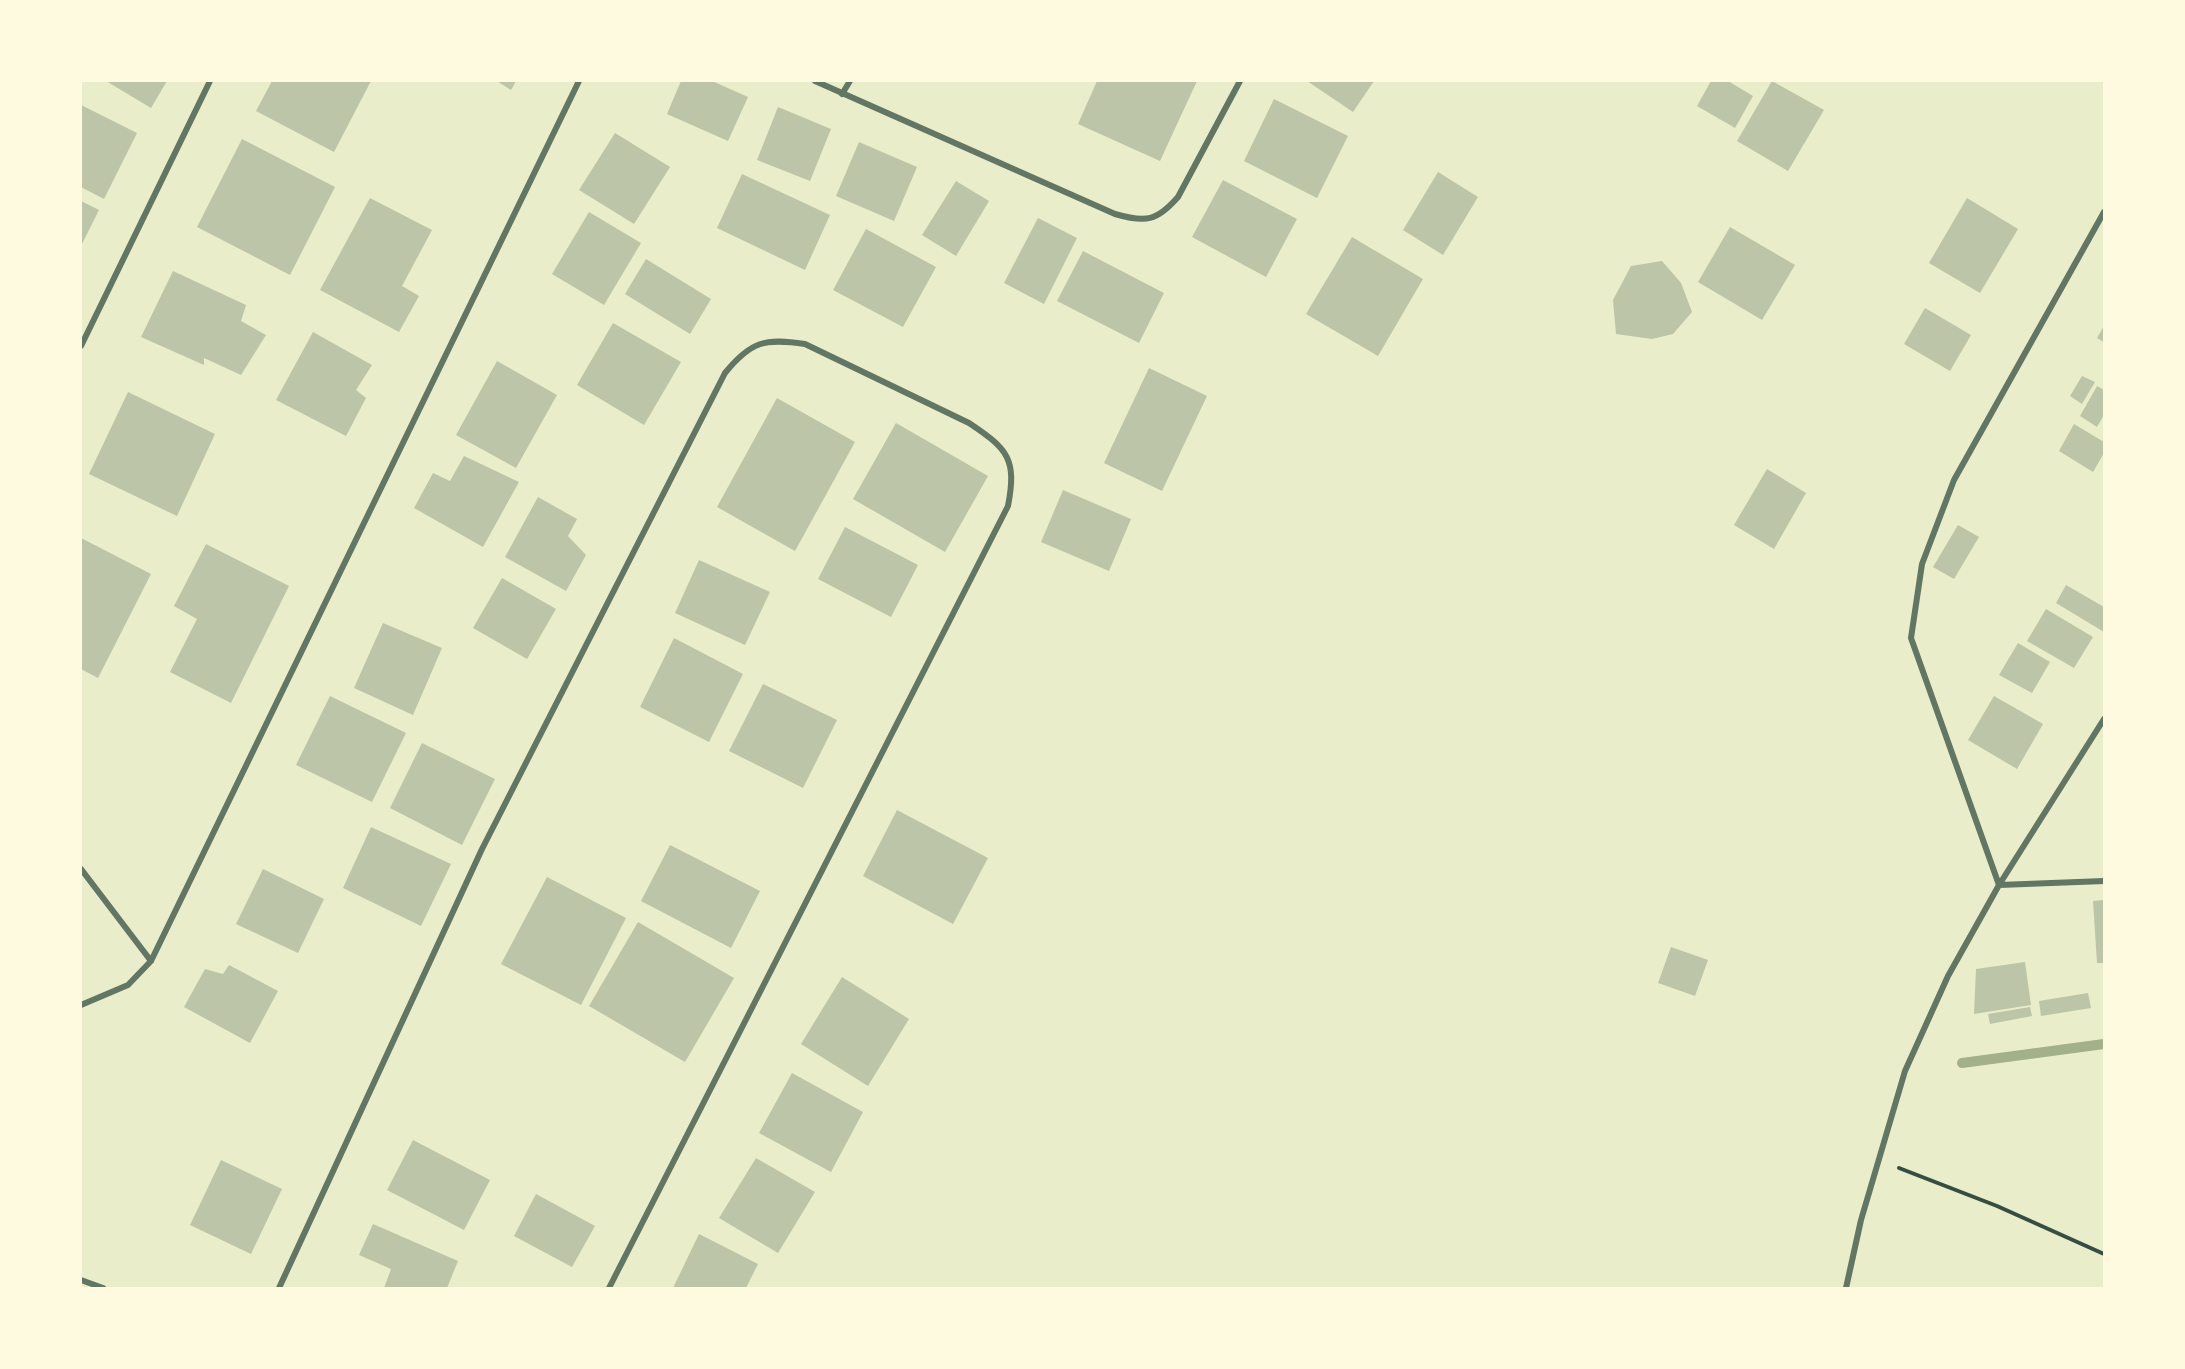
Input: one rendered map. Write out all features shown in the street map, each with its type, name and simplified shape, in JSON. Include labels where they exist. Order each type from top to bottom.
[{"type":"street","points":[[81,346],[210,81]]},
{"type":"street","points":[[81,1005],[128,985],[151,961],[579,81]]},
{"type":"street","points":[[815,81],[1115,214],[1135,220],[1152,219],[1166,210],[1178,197],[1240,81]]},
{"type":"street","points":[[843,94],[850,81]]},
{"type":"street","points":[[1999,885],[1911,638],[1922,564],[1954,480],[2104,212]]},
{"type":"street","points":[[279,1288],[482,849],[725,373],[741,353],[758,343],[777,340],[805,344],[969,423],[991,438],[1005,453],[1013,478],[1008,506],[609,1288]]},
{"type":"street","points":[[1846,1288],[1861,1220],[1905,1071],[1948,976],[1999,885],[2104,719]]},
{"type":"street","points":[[81,869],[151,961]]},
{"type":"street","points":[[1999,885],[2104,881]]},
{"type":"street","points":[[81,1280],[103,1288]]},
{"type":"path","points":[[1879,1160],[1997,1206],[2104,1254]]},
{"type":"building","points":[[106,81],[167,81],[151,108]]},
{"type":"building","points":[[272,81],[371,81],[334,152],[256,111]]},
{"type":"building","points":[[497,81],[516,81],[511,90]]},
{"type":"building","points":[[681,81],[712,81],[748,97],[728,141],[667,114]]},
{"type":"building","points":[[1097,81],[1197,81],[1160,161],[1078,124]]},
{"type":"building","points":[[1307,81],[1374,81],[1353,112]]},
{"type":"building","points":[[1711,81],[1728,81],[1753,96],[1735,128],[1697,106]]},
{"type":"building","points":[[1772,81],[1824,110],[1788,171],[1737,141]]},
{"type":"building","points":[[1274,99],[1348,136],[1317,198],[1244,161]]},
{"type":"building","points":[[81,105],[137,133],[104,199],[81,187]]},
{"type":"building","points":[[778,107],[831,129],[810,181],[757,160]]},
{"type":"building","points":[[615,133],[670,167],[634,224],[579,190]]},
{"type":"building","points":[[242,139],[335,187],[290,275],[197,227]]},
{"type":"building","points":[[859,142],[917,167],[894,221],[836,196]]},
{"type":"building","points":[[1438,172],[1478,197],[1443,255],[1403,230]]},
{"type":"building","points":[[742,174],[830,215],[805,270],[717,228]]},
{"type":"building","points":[[1223,180],[1297,219],[1266,277],[1192,237]]},
{"type":"building","points":[[956,181],[989,201],[956,256],[922,235]]},
{"type":"building","points":[[370,198],[432,230],[402,286],[419,296],[399,332],[320,290]]},
{"type":"building","points":[[1967,198],[2018,229],[1980,293],[1929,263]]},
{"type":"building","points":[[81,201],[99,210],[81,246]]},
{"type":"building","points":[[589,212],[641,243],[604,305],[552,274]]},
{"type":"building","points":[[1038,218],[1077,238],[1044,304],[1004,283]]},
{"type":"building","points":[[1730,227],[1795,265],[1762,320],[1698,282]]},
{"type":"building","points":[[866,229],[936,267],[903,327],[833,290]]},
{"type":"building","points":[[1352,237],[1423,279],[1378,356],[1306,314]]},
{"type":"building","points":[[1083,251],[1164,293],[1139,343],[1057,301]]},
{"type":"building","points":[[646,259],[711,299],[690,334],[625,294]]},
{"type":"building","points":[[1662,261],[1681,283],[1692,312],[1673,334],[1652,339],[1616,334],[1613,300],[1631,266]]},
{"type":"building","points":[[173,271],[246,305],[241,321],[266,335],[241,375],[204,358],[204,365],[141,337]]},
{"type":"building","points":[[1925,308],[1971,335],[1950,371],[1904,344]]},
{"type":"building","points":[[613,323],[681,362],[644,425],[577,385]]},
{"type":"building","points":[[2104,326],[2104,342],[2097,338]]},
{"type":"building","points":[[313,332],[372,365],[356,390],[366,398],[346,436],[276,400]]},
{"type":"building","points":[[497,361],[557,395],[516,468],[456,435]]},
{"type":"building","points":[[1149,368],[1207,396],[1162,491],[1104,463]]},
{"type":"building","points":[[2082,376],[2095,382],[2082,404],[2070,396]]},
{"type":"building","points":[[2097,386],[2104,390],[2104,415],[2097,427],[2080,416]]},
{"type":"building","points":[[128,392],[215,434],[177,516],[89,474]]},
{"type":"building","points":[[777,398],[855,442],[795,551],[717,507]]},
{"type":"building","points":[[896,423],[988,476],[945,552],[853,499]]},
{"type":"building","points":[[2074,424],[2104,442],[2104,453],[2093,472],[2059,451]]},
{"type":"building","points":[[464,456],[519,482],[483,547],[414,508],[433,473],[450,481]]},
{"type":"building","points":[[1767,469],[1806,493],[1774,549],[1734,525]]},
{"type":"building","points":[[1063,490],[1131,519],[1109,571],[1041,542]]},
{"type":"building","points":[[538,497],[577,519],[568,536],[586,555],[566,591],[505,557]]},
{"type":"building","points":[[1958,525],[1979,537],[1954,579],[1933,567]]},
{"type":"building","points":[[845,527],[918,565],[891,617],[818,579]]},
{"type":"building","points":[[81,538],[151,574],[98,678],[81,669]]},
{"type":"building","points":[[206,544],[289,586],[231,703],[170,672],[197,619],[174,606]]},
{"type":"building","points":[[699,560],[770,592],[745,645],[675,613]]},
{"type":"building","points":[[502,578],[556,609],[527,659],[473,628]]},
{"type":"building","points":[[2066,585],[2104,607],[2104,632],[2056,603]]},
{"type":"building","points":[[2046,609],[2093,637],[2074,668],[2027,641]]},
{"type":"building","points":[[383,623],[442,648],[413,715],[354,688]]},
{"type":"building","points":[[674,638],[743,674],[709,742],[640,707]]},
{"type":"building","points":[[2018,643],[2050,662],[2032,693],[1999,675]]},
{"type":"building","points":[[763,684],[837,720],[803,788],[729,751]]},
{"type":"building","points":[[330,696],[406,733],[372,802],[296,765]]},
{"type":"building","points":[[1994,696],[2043,724],[2017,769],[1968,740]]},
{"type":"building","points":[[422,743],[495,779],[462,845],[390,808]]},
{"type":"building","points":[[897,810],[988,858],[953,924],[863,876]]},
{"type":"building","points":[[371,827],[451,864],[421,926],[343,888]]},
{"type":"building","points":[[670,845],[760,891],[731,948],[641,901]]},
{"type":"building","points":[[263,869],[324,899],[298,953],[236,924]]},
{"type":"building","points":[[547,877],[626,918],[581,1005],[501,964]]},
{"type":"building","points":[[2104,900],[2104,963],[2097,963],[2093,901]]},
{"type":"building","points":[[638,922],[734,978],[685,1062],[589,1006]]},
{"type":"building","points":[[1671,947],[1708,960],[1695,996],[1658,983]]},
{"type":"building","points":[[2025,962],[2031,1005],[1974,1014],[1976,969]]},
{"type":"building","points":[[229,965],[278,991],[250,1043],[184,1007],[205,969],[223,974]]},
{"type":"building","points":[[842,977],[909,1019],[868,1086],[801,1044]]},
{"type":"building","points":[[2088,993],[2091,1008],[2041,1016],[2039,1001]]},
{"type":"building","points":[[2030,1007],[2032,1016],[1990,1024],[1988,1014]]},
{"type":"building","points":[[792,1073],[863,1112],[831,1172],[759,1133]]},
{"type":"building","points":[[413,1140],[490,1180],[464,1230],[387,1190]]},
{"type":"building","points":[[756,1158],[815,1192],[778,1253],[719,1218]]},
{"type":"building","points":[[221,1160],[282,1189],[251,1254],[190,1225]]},
{"type":"building","points":[[536,1194],[595,1226],[572,1267],[514,1236]]},
{"type":"building","points":[[373,1224],[458,1261],[447,1288],[384,1288],[391,1269],[359,1255]]},
{"type":"building","points":[[699,1234],[758,1264],[746,1288],[673,1288]]},
{"type":"waterway","points":[[1962,1063],[2104,1044]]}]
